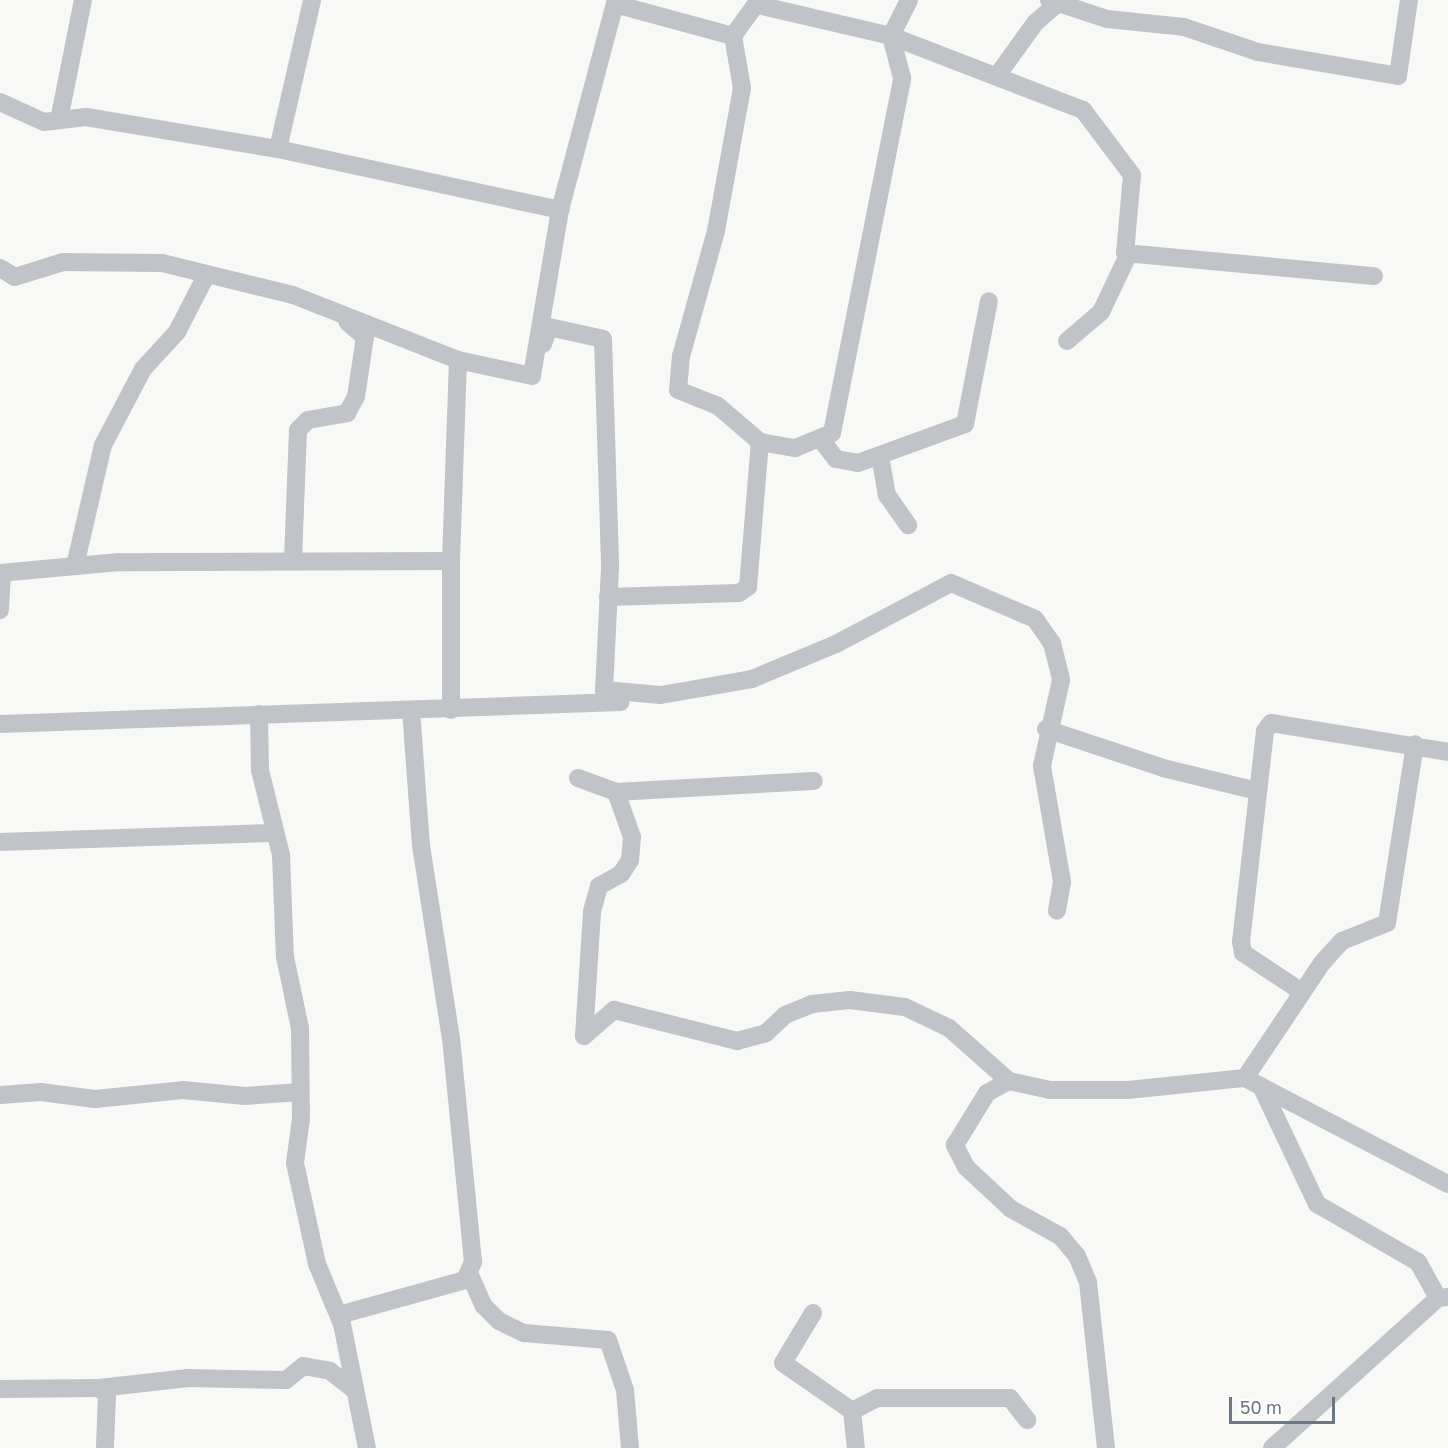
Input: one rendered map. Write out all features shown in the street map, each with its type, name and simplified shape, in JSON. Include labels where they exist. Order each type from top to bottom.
[{"type":"street","points":[[59,120],[83,0]]},
{"type":"street","points":[[278,149],[312,0]]},
{"type":"street","points":[[909,0],[891,36],[902,78],[832,433],[795,448],[760,442],[718,406],[678,390],[681,356],[716,231],[742,88],[733,36],[758,2],[891,36],[999,73],[1015,88],[1065,100],[1083,110],[1111,144],[1132,175],[1129,253],[1101,312],[1067,341]]},
{"type":"street","points":[[999,73],[1053,2],[1107,20],[1184,27],[1258,52],[1398,76],[1409,0]]},
{"type":"street","points":[[532,376],[560,210],[616,2],[733,36]]},
{"type":"street","points":[[0,102],[44,122],[86,117],[278,149],[560,210]]},
{"type":"street","points":[[1129,253],[1374,276]]},
{"type":"street","points":[[0,268],[15,277],[63,262],[107,259],[207,274],[293,295],[458,360],[532,376]]},
{"type":"street","points":[[75,566],[103,445],[143,369],[177,332],[207,274]]},
{"type":"street","points":[[293,295],[365,337],[356,397],[346,412],[308,420],[298,430],[293,560]]},
{"type":"street","points":[[820,438],[836,459],[858,463],[965,424],[989,301]]},
{"type":"street","points":[[532,376],[549,327],[603,339],[608,597],[604,690],[661,695],[752,679],[836,644],[951,583],[1035,619],[1052,643],[1061,680],[1046,729],[1042,766],[1062,882],[1057,911]]},
{"type":"street","points":[[451,710],[451,561],[458,360]]},
{"type":"street","points":[[608,597],[739,593],[748,586],[760,442]]},
{"type":"street","points":[[879,456],[887,495],[908,525]]},
{"type":"street","points":[[0,610],[1,573],[75,566],[293,560],[451,561]]},
{"type":"street","points":[[0,724],[259,714],[451,710],[598,700],[641,704]]},
{"type":"street","points":[[339,1315],[465,1280],[473,1262],[452,1039],[421,846],[411,711]]},
{"type":"street","points":[[259,714],[260,770],[272,832],[281,855],[285,957],[300,1028],[300,1092],[295,1164],[317,1264],[339,1315],[351,1388],[367,1448]]},
{"type":"street","points":[[1302,992],[1243,953],[1264,731],[1271,723],[1415,744],[1448,752]]},
{"type":"street","points":[[1046,729],[1163,768],[1257,790]]},
{"type":"street","points":[[1253,1082],[1302,992],[1342,941],[1387,923],[1415,744]]},
{"type":"street","points":[[578,778],[616,792],[814,781]]},
{"type":"street","points":[[616,792],[632,837],[630,860],[621,874],[599,886],[592,911],[584,1036],[614,1010],[737,1041],[766,1033],[785,1015],[812,1004],[850,1000],[905,1007],[949,1028],[1010,1081],[1050,1090],[1128,1090],[1253,1082],[1448,1184]]},
{"type":"street","points":[[0,842],[272,832]]},
{"type":"street","points":[[1010,1081],[987,1093],[955,1145],[966,1167],[1011,1209],[1060,1236],[1077,1256],[1088,1282],[1106,1448]]},
{"type":"street","points":[[1253,1082],[1317,1204],[1418,1262],[1443,1297],[1272,1448]]},
{"type":"street","points":[[0,1095],[41,1092],[95,1099],[183,1090],[245,1096],[300,1092]]},
{"type":"street","points":[[470,1273],[484,1306],[499,1321],[524,1333],[608,1340],[625,1390],[630,1448]]},
{"type":"street","points":[[813,1313],[783,1363],[852,1411],[856,1448]]},
{"type":"street","points":[[318,1370],[343,1342]]},
{"type":"street","points":[[0,1389],[99,1388],[188,1378],[286,1380],[303,1366],[330,1371],[351,1388]]},
{"type":"street","points":[[99,1388],[107,1395],[105,1448]]},
{"type":"street","points":[[852,1411],[877,1398],[1010,1398],[1027,1420]]}]
